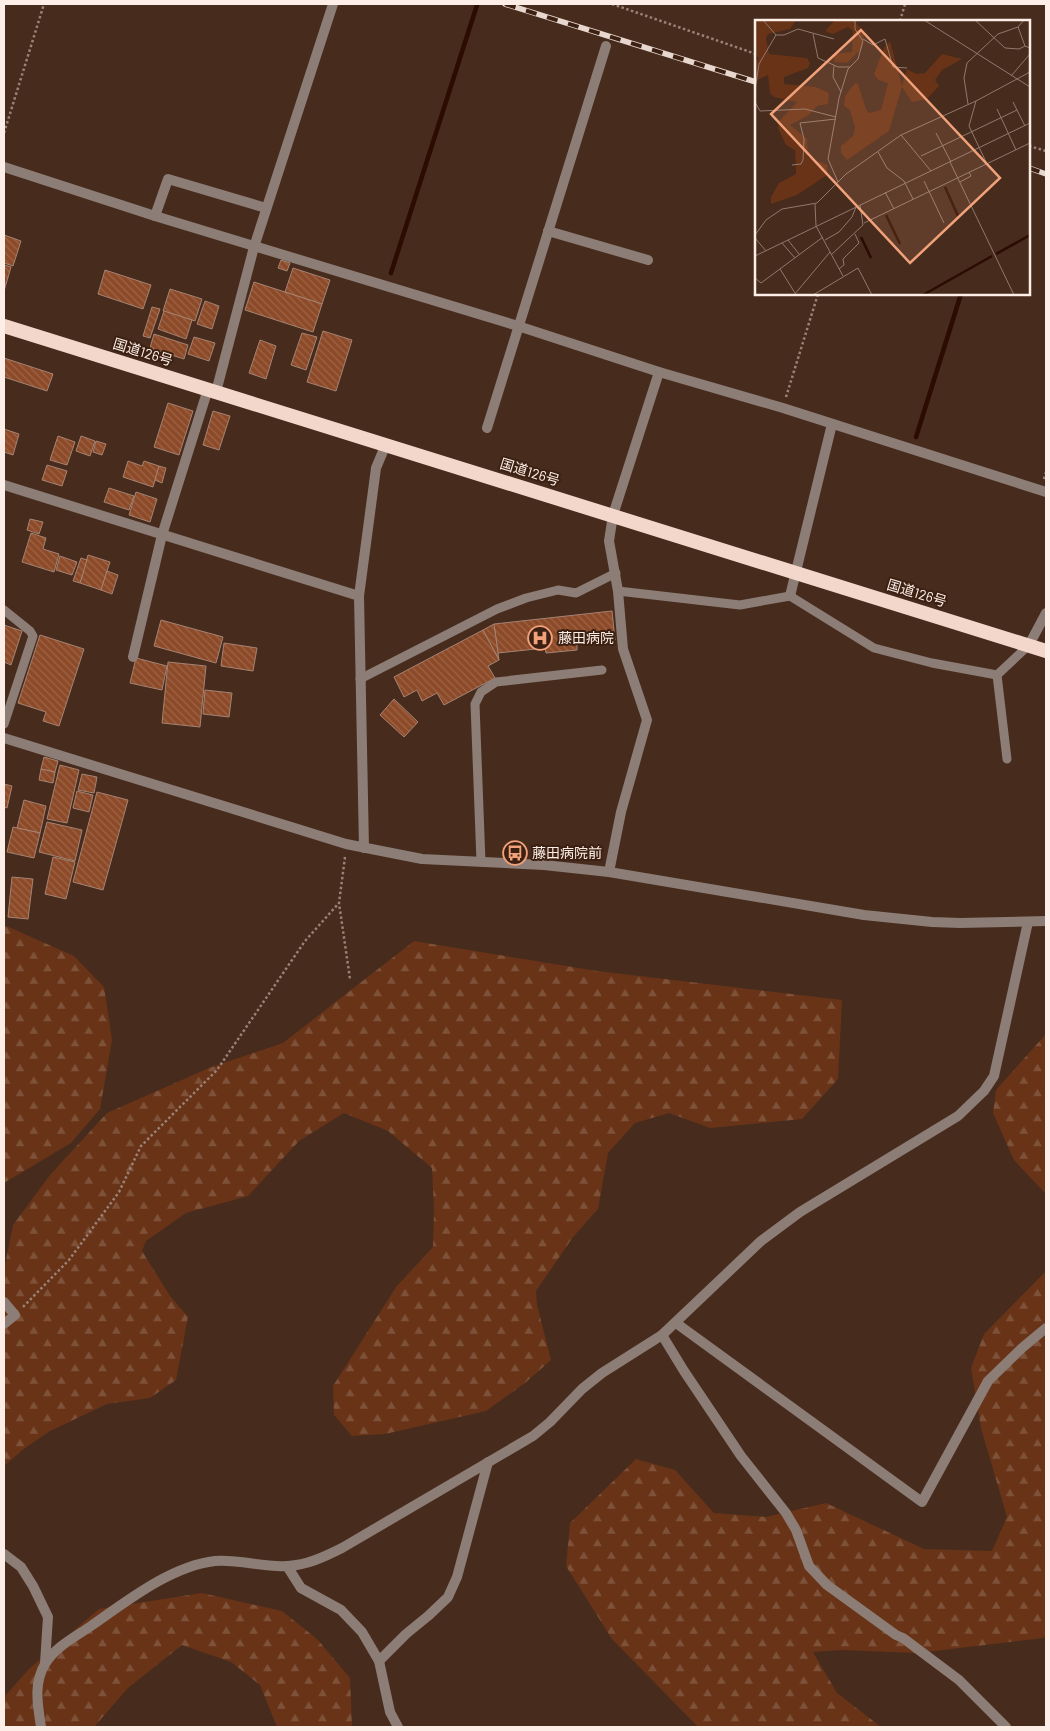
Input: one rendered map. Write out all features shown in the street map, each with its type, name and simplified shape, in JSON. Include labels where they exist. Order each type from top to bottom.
[{"type":"highway","name":"国道126号","points":[[4,326],[1046,651]]},
{"type":"street","points":[[133,657],[162,535],[212,391],[254,246],[333,4]]},
{"type":"street","points":[[487,428],[606,46]]},
{"type":"street","points":[[4,167],[155,216],[518,326],[659,372],[783,408],[1046,492]]},
{"type":"street","points":[[155,216],[168,179],[266,208]]},
{"type":"street","points":[[548,230],[648,260]]},
{"type":"street","points":[[609,872],[621,812],[648,720],[623,649],[616,574],[609,541],[613,515],[659,372]]},
{"type":"street","points":[[790,596],[832,424]]},
{"type":"street","points":[[364,848],[359,596],[376,468],[386,444]]},
{"type":"street","points":[[4,485],[359,596]]},
{"type":"street","points":[[1029,645],[1046,613]]},
{"type":"street","points":[[4,738],[346,844],[422,859],[544,865],[609,872],[864,914],[932,922],[1046,921]]},
{"type":"street","points":[[41,1727],[37,1692],[38,1678],[45,1663],[57,1649],[144,1589],[164,1578],[214,1561],[287,1566],[313,1562],[342,1548],[533,1436],[550,1422],[582,1389],[602,1373],[662,1335],[761,1241],[800,1212],[958,1116],[984,1091],[994,1076],[1028,922]]},
{"type":"street","points":[[4,1302],[15,1315],[4,1324]]},
{"type":"street","points":[[676,1323],[922,1502],[988,1381],[1046,1328]]},
{"type":"street","points":[[662,1335],[741,1456],[786,1513],[796,1530],[809,1566],[827,1585],[896,1635],[903,1638],[958,1680],[1006,1727]]},
{"type":"street","points":[[379,1661],[406,1634],[448,1598],[457,1577],[488,1462]]},
{"type":"street","points":[[4,1554],[21,1567],[33,1586],[48,1617],[45,1663]]},
{"type":"street","points":[[287,1566],[301,1588],[341,1610],[362,1632],[379,1661],[390,1712],[398,1727]]},
{"type":"lane","points":[[360,679],[496,609],[526,598],[558,590],[576,592],[616,574]]},
{"type":"lane","points":[[618,591],[740,606],[790,596],[874,648],[932,663],[997,675]]},
{"type":"lane","points":[[4,610],[30,631],[33,636],[4,724]]},
{"type":"lane","points":[[997,675],[1029,645]]},
{"type":"lane","points":[[481,862],[475,704],[481,692],[496,682],[602,670]]},
{"type":"lane","points":[[997,675],[1007,759]]},
{"type":"path","points":[[4,133],[44,4]]},
{"type":"path","points":[[612,4],[755,54]]},
{"type":"path","points":[[900,20],[906,4]]},
{"type":"path","points":[[1030,146],[1046,151]]},
{"type":"path","points":[[783,408],[818,295]]},
{"type":"path","points":[[346,844],[339,903],[350,979]]},
{"type":"path","points":[[15,1315],[69,1260],[120,1192],[141,1146],[217,1070],[305,940],[339,903]]},
{"type":"green space","points":[[4,925],[74,956],[104,987],[112,1040],[100,1109],[71,1143],[4,1183]]},
{"type":"green space","points":[[414,941],[597,971],[842,1000],[838,1079],[802,1119],[710,1128],[669,1113],[635,1123],[608,1153],[598,1209],[573,1237],[536,1291],[537,1305],[551,1360],[525,1383],[486,1411],[385,1434],[352,1436],[334,1415],[333,1386],[396,1287],[433,1247],[434,1211],[432,1168],[388,1131],[344,1113],[299,1141],[248,1196],[186,1213],[146,1241],[142,1251],[170,1296],[188,1317],[176,1380],[150,1398],[107,1404],[50,1431],[25,1448],[4,1466],[4,1270],[13,1225],[50,1175],[107,1113],[209,1068],[283,1043]]},
{"type":"green space","points":[[1046,1034],[1046,1194],[1014,1160],[993,1113],[996,1090]]},
{"type":"green space","points":[[1046,1271],[1046,1636],[1043,1638],[918,1653],[840,1650],[813,1652],[837,1693],[881,1727],[698,1727],[612,1639],[566,1566],[570,1523],[636,1459],[675,1470],[714,1513],[766,1517],[826,1503],[924,1549],[992,1551],[1007,1517],[981,1428],[971,1368],[984,1334]]},
{"type":"green space","points":[[202,1593],[282,1611],[317,1639],[350,1678],[352,1727],[277,1727],[260,1685],[231,1662],[182,1645],[128,1688],[94,1727],[4,1727],[4,1697],[29,1669],[99,1609]]},
{"type":"building","points":[[4,235],[21,241],[13,266],[4,263]]},
{"type":"building","points":[[281,260],[290,263],[287,271],[278,268]]},
{"type":"building","points":[[4,265],[11,267],[4,291]]},
{"type":"building","points":[[293,268],[330,280],[322,304],[285,292]]},
{"type":"building","points":[[105,270],[151,285],[143,309],[98,294]]},
{"type":"building","points":[[254,282],[322,304],[313,332],[245,310]]},
{"type":"building","points":[[170,289],[202,299],[195,321],[163,311]]},
{"type":"building","points":[[205,301],[219,306],[212,329],[197,324]]},
{"type":"building","points":[[152,307],[160,309],[150,338],[143,336]]},
{"type":"building","points":[[164,311],[192,320],[186,339],[158,329]]},
{"type":"building","points":[[323,331],[352,340],[336,391],[307,382]]},
{"type":"building","points":[[302,333],[317,337],[306,370],[291,365]]},
{"type":"building","points":[[154,334],[188,345],[184,359],[150,348]]},
{"type":"building","points":[[194,337],[215,343],[209,361],[188,354]]},
{"type":"building","points":[[260,340],[276,346],[266,379],[249,373]]},
{"type":"building","points":[[4,358],[53,374],[47,391],[4,377]]},
{"type":"building","points":[[168,403],[193,411],[179,455],[154,447]]},
{"type":"building","points":[[213,411],[230,416],[219,450],[203,445]]},
{"type":"building","points":[[4,429],[19,434],[13,455],[4,452]]},
{"type":"building","points":[[58,436],[75,442],[67,465],[50,460]]},
{"type":"building","points":[[81,436],[95,441],[90,456],[76,451]]},
{"type":"building","points":[[96,441],[106,444],[102,455],[93,452]]},
{"type":"building","points":[[128,461],[142,466],[144,461],[159,466],[153,487],[123,477]]},
{"type":"building","points":[[47,465],[67,471],[62,486],[42,480]]},
{"type":"building","points":[[159,466],[166,468],[162,483],[155,480]]},
{"type":"building","points":[[109,488],[134,496],[129,510],[104,502]]},
{"type":"building","points":[[136,492],[157,499],[150,522],[129,515]]},
{"type":"building","points":[[30,519],[43,522],[39,534],[27,530]]},
{"type":"building","points":[[31,533],[46,538],[43,549],[59,554],[54,572],[22,562]]},
{"type":"building","points":[[88,555],[110,562],[101,590],[80,583]]},
{"type":"building","points":[[60,556],[77,562],[72,575],[56,570]]},
{"type":"building","points":[[81,558],[87,560],[80,583],[73,581]]},
{"type":"building","points":[[107,571],[118,575],[112,594],[101,590]]},
{"type":"building","points":[[612,611],[615,640],[577,644],[577,650],[546,653],[545,648],[498,653],[494,624]]},
{"type":"building","points":[[161,620],[223,637],[216,663],[154,646]]},
{"type":"building","points":[[494,624],[498,653],[499,660],[483,630]]},
{"type":"building","points":[[4,625],[22,631],[11,665],[4,662]]},
{"type":"building","points":[[483,630],[499,660],[488,666],[495,678],[444,705],[437,693],[422,701],[417,690],[404,697],[394,677]]},
{"type":"building","points":[[40,635],[84,649],[59,726],[43,721],[46,712],[18,703]]},
{"type":"building","points":[[224,643],[257,648],[253,671],[221,666]]},
{"type":"building","points":[[136,658],[167,666],[162,690],[130,683]]},
{"type":"building","points":[[168,662],[206,666],[200,727],[162,723]]},
{"type":"building","points":[[205,690],[232,693],[229,717],[203,714]]},
{"type":"building","points":[[394,699],[418,722],[404,737],[380,715]]},
{"type":"building","points":[[44,757],[58,761],[55,772],[41,769]]},
{"type":"building","points":[[60,765],[79,770],[67,823],[47,819]]},
{"type":"building","points":[[41,769],[55,772],[53,783],[39,780]]},
{"type":"building","points":[[82,774],[97,777],[94,793],[78,790]]},
{"type":"building","points":[[4,784],[12,786],[7,808],[4,807]]},
{"type":"building","points":[[77,791],[93,795],[89,812],[73,808]]},
{"type":"building","points":[[97,792],[128,800],[103,890],[73,882]]},
{"type":"building","points":[[24,800],[46,806],[40,833],[17,828]]},
{"type":"building","points":[[47,822],[82,830],[75,861],[39,852]]},
{"type":"building","points":[[13,827],[40,833],[34,858],[7,852]]},
{"type":"building","points":[[53,857],[75,862],[66,899],[45,894]]},
{"type":"building","points":[[12,877],[33,879],[28,919],[8,917]]},
{"type":"waterway","points":[[391,273],[477,5]]},
{"type":"waterway","points":[[916,437],[961,295]]},
{"type":"railway","points":[[505,4],[755,82]]},
{"type":"railway","points":[[1030,168],[1046,174]]},
{"type":"place","name":"藤田病院","points":[[540,638]]},
{"type":"place","name":"藤田病院前","points":[[515,853]]}]
